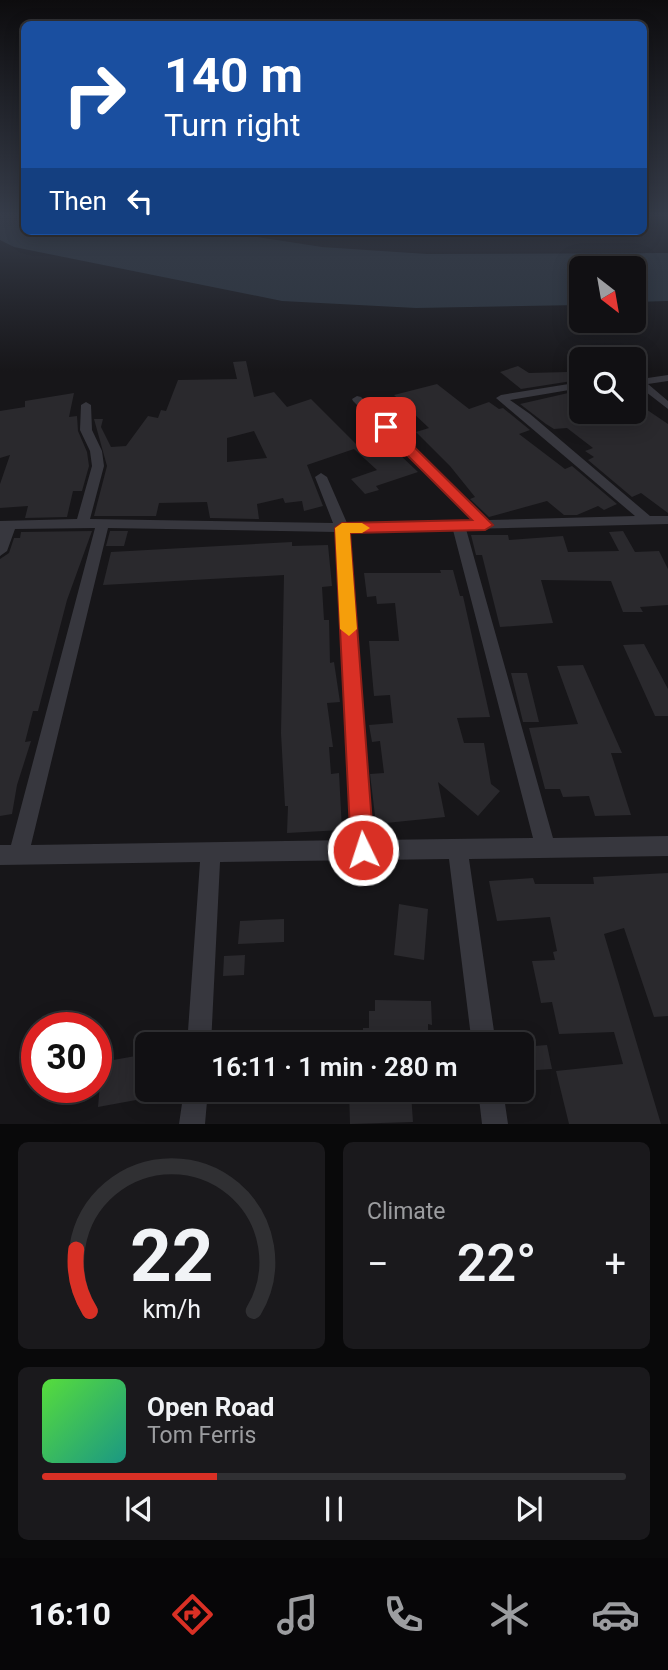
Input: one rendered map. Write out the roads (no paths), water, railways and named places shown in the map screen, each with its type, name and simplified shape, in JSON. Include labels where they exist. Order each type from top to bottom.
[{"type":"street","points":[[646,381],[668,378]]},
{"type":"street","points":[[569,387],[501,398],[526,416],[648,521]]},
{"type":"street","points":[[646,390],[668,406]]},
{"type":"street","points":[[358,399],[485,525]]},
{"type":"street","points":[[82,523],[98,466],[96,451],[86,430],[86,405]]},
{"type":"street","points":[[321,477],[342,528],[363,850]]},
{"type":"street","points":[[0,551],[5,525],[103,523],[342,528],[668,520]]},
{"type":"street","points":[[103,523],[10,854],[668,846]]},
{"type":"street","points":[[459,527],[546,848]]},
{"type":"street","points":[[458,849],[482,1032]]},
{"type":"street","points":[[200,1032],[211,852]]},
{"type":"street","points":[[192,1124],[195,1102]]},
{"type":"street","points":[[492,1102],[495,1124]]}]
